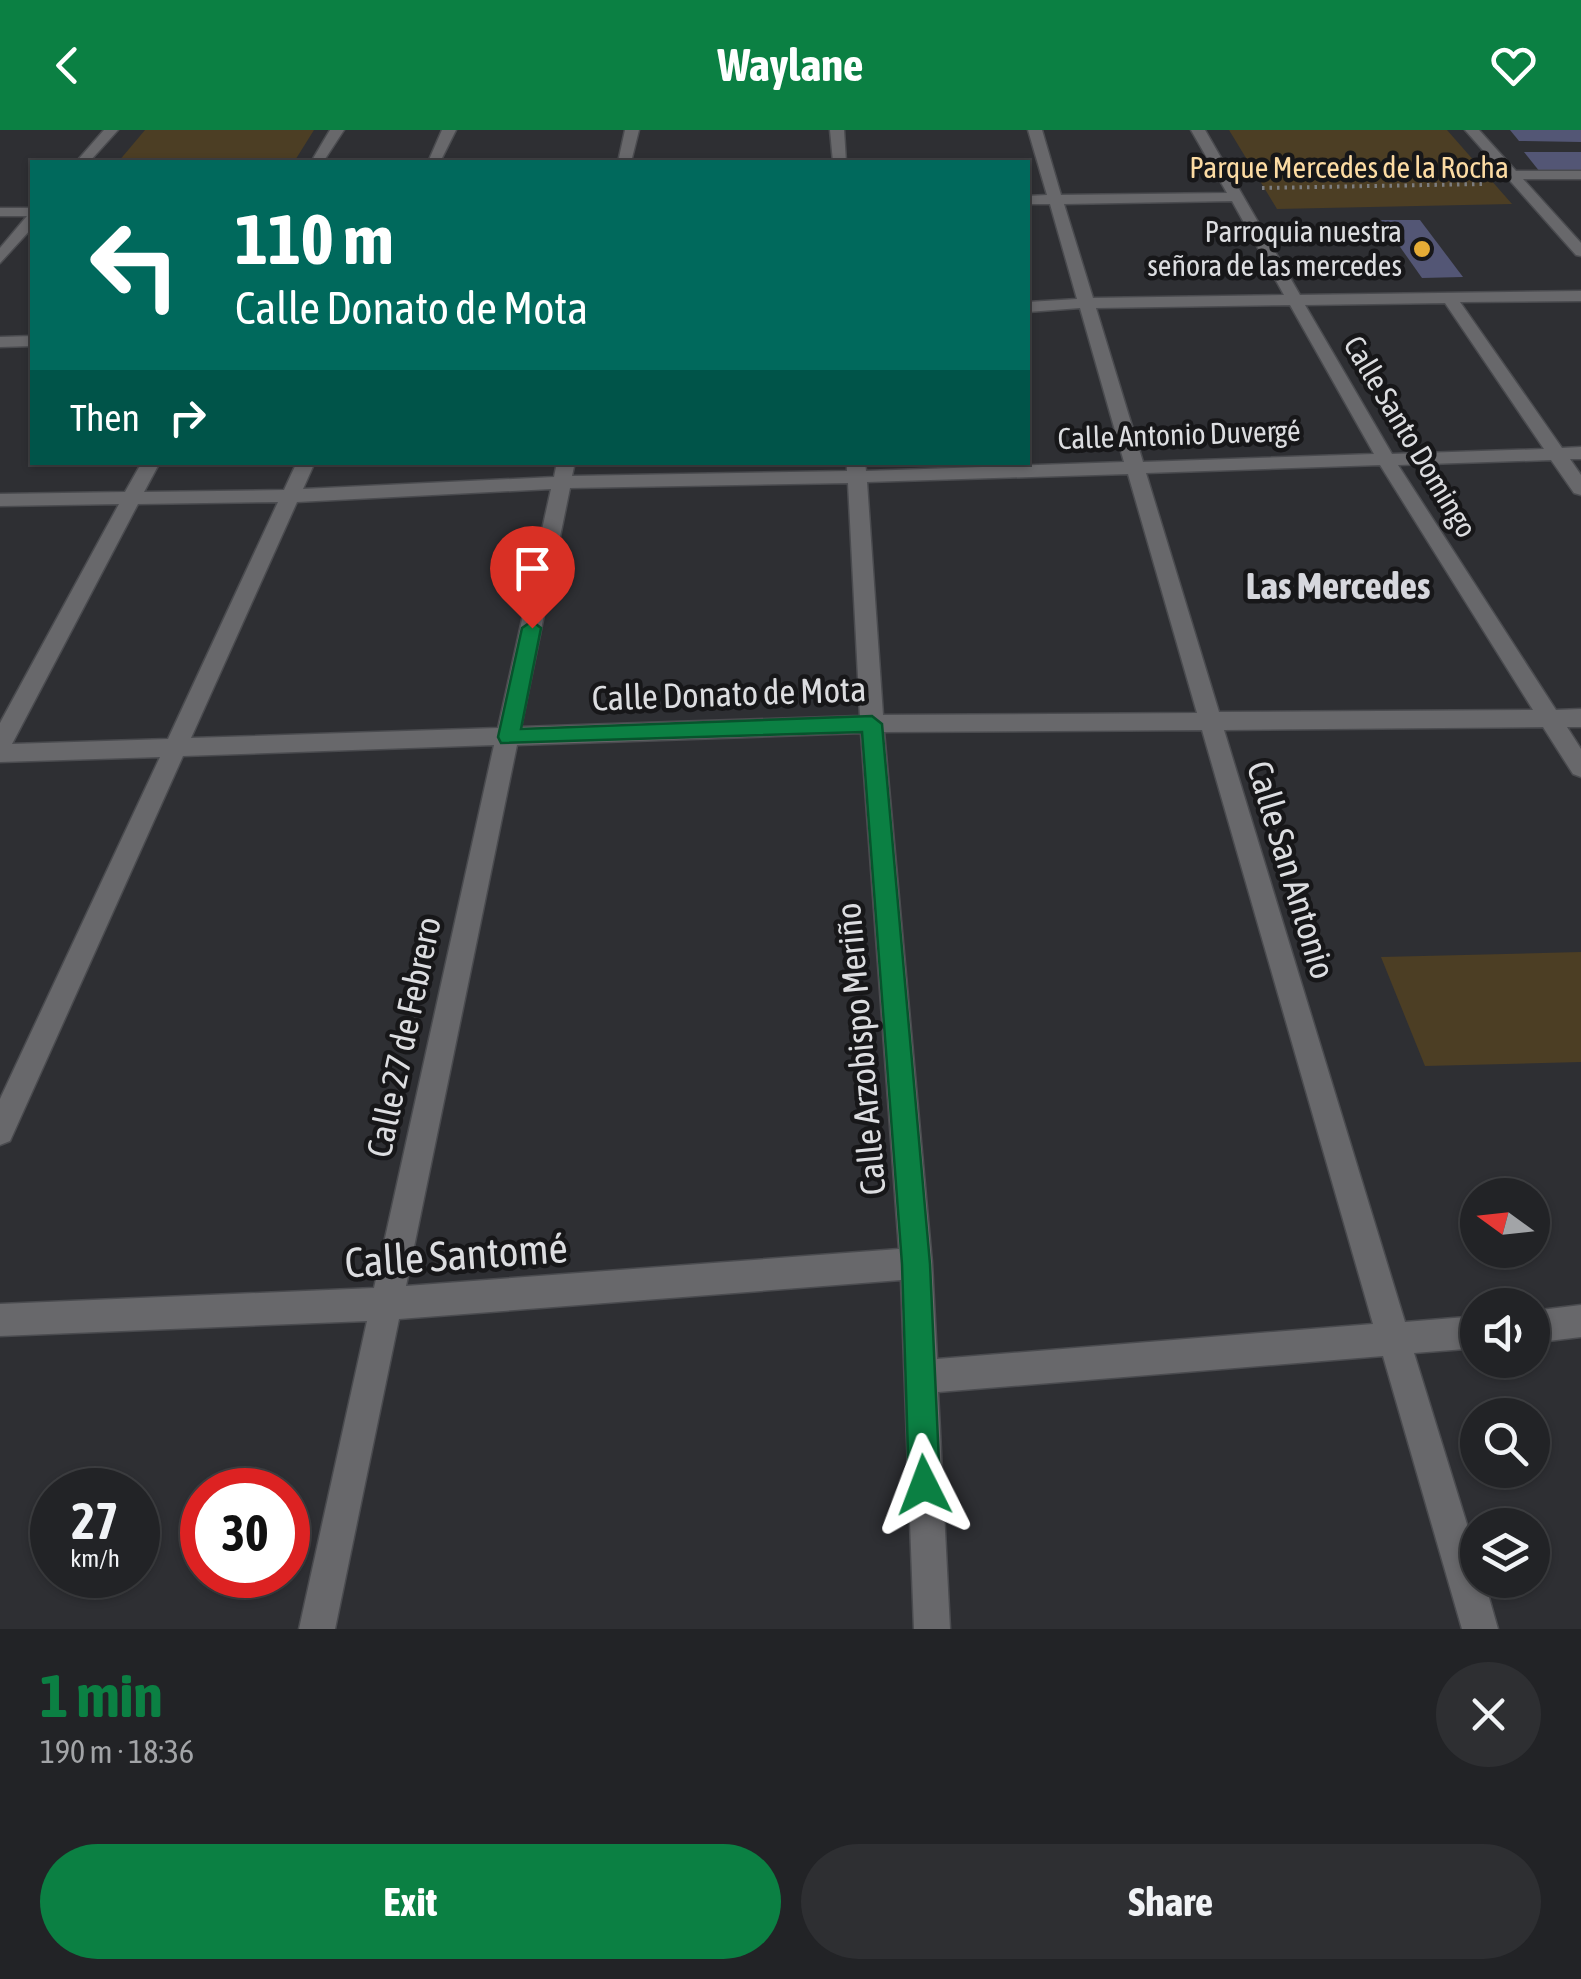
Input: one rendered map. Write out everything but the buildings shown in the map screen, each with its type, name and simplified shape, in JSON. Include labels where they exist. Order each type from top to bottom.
[{"type":"street","points":[[84,160],[111,130]]},
{"type":"street","points":[[318,160],[337,130]]},
{"type":"street","points":[[435,160],[449,130]]},
{"type":"street","points":[[624,160],[632,130]]},
{"type":"street","points":[[837,130],[840,160]]},
{"type":"street","name":"Calle San Antonio","points":[[1034,130],[1480,1629]]},
{"type":"street","name":"Calle Santo Domingo","points":[[1198,130],[1385,458],[1581,768]]},
{"type":"street","points":[[1472,130],[1581,252]]},
{"type":"street","points":[[1516,179],[1581,175]]},
{"type":"street","points":[[1030,200],[1233,193]]},
{"type":"street","points":[[0,212],[30,212]]},
{"type":"street","points":[[0,258],[30,222]]},
{"type":"street","points":[[1030,308],[1086,303],[1581,296]]},
{"type":"street","points":[[1450,299],[1581,488]]},
{"type":"street","points":[[0,342],[30,341]]},
{"type":"street","name":"Calle Antonio Duvergé","points":[[0,500],[292,496],[564,472],[1134,466],[1581,453]]},
{"type":"street","points":[[0,744],[149,465]]},
{"type":"street","points":[[0,1131],[305,465]]},
{"type":"street","name":"Calle Arzobispo Meriño","points":[[856,470],[872,724],[916,1264],[932,1629]]},
{"type":"street","name":"Calle 27 de Febrero","points":[[317,1629],[564,472]]},
{"type":"street","name":"Calle Donato de Mota","points":[[0,753],[179,744],[872,724],[1581,718]]},
{"type":"street","name":"Calle Santomé","points":[[0,1320],[384,1304],[916,1264]]},
{"type":"street","points":[[1550,1324],[1581,1321]]},
{"type":"street","points":[[920,1378],[1460,1334]]},
{"type":"path","points":[[1233,193],[1516,179]]},
{"type":"green space","points":[[145,130],[314,130],[295,160],[120,160]]},
{"type":"green space","name":"Parque Mercedes de la Rocha","points":[[1229,130],[1447,130],[1512,204],[1277,209]]},
{"type":"green space","points":[[1581,952],[1581,1062],[1425,1066],[1381,957]]},
{"type":"place","name":"Parroquia nuestra señora de las mercedes","points":[[1422,249]]},
{"type":"district","name":"Las Mercedes","points":[[1338,586]]},
{"type":"route","points":[[532,628],[509,737],[872,724],[916,1264],[924,1485]]}]
